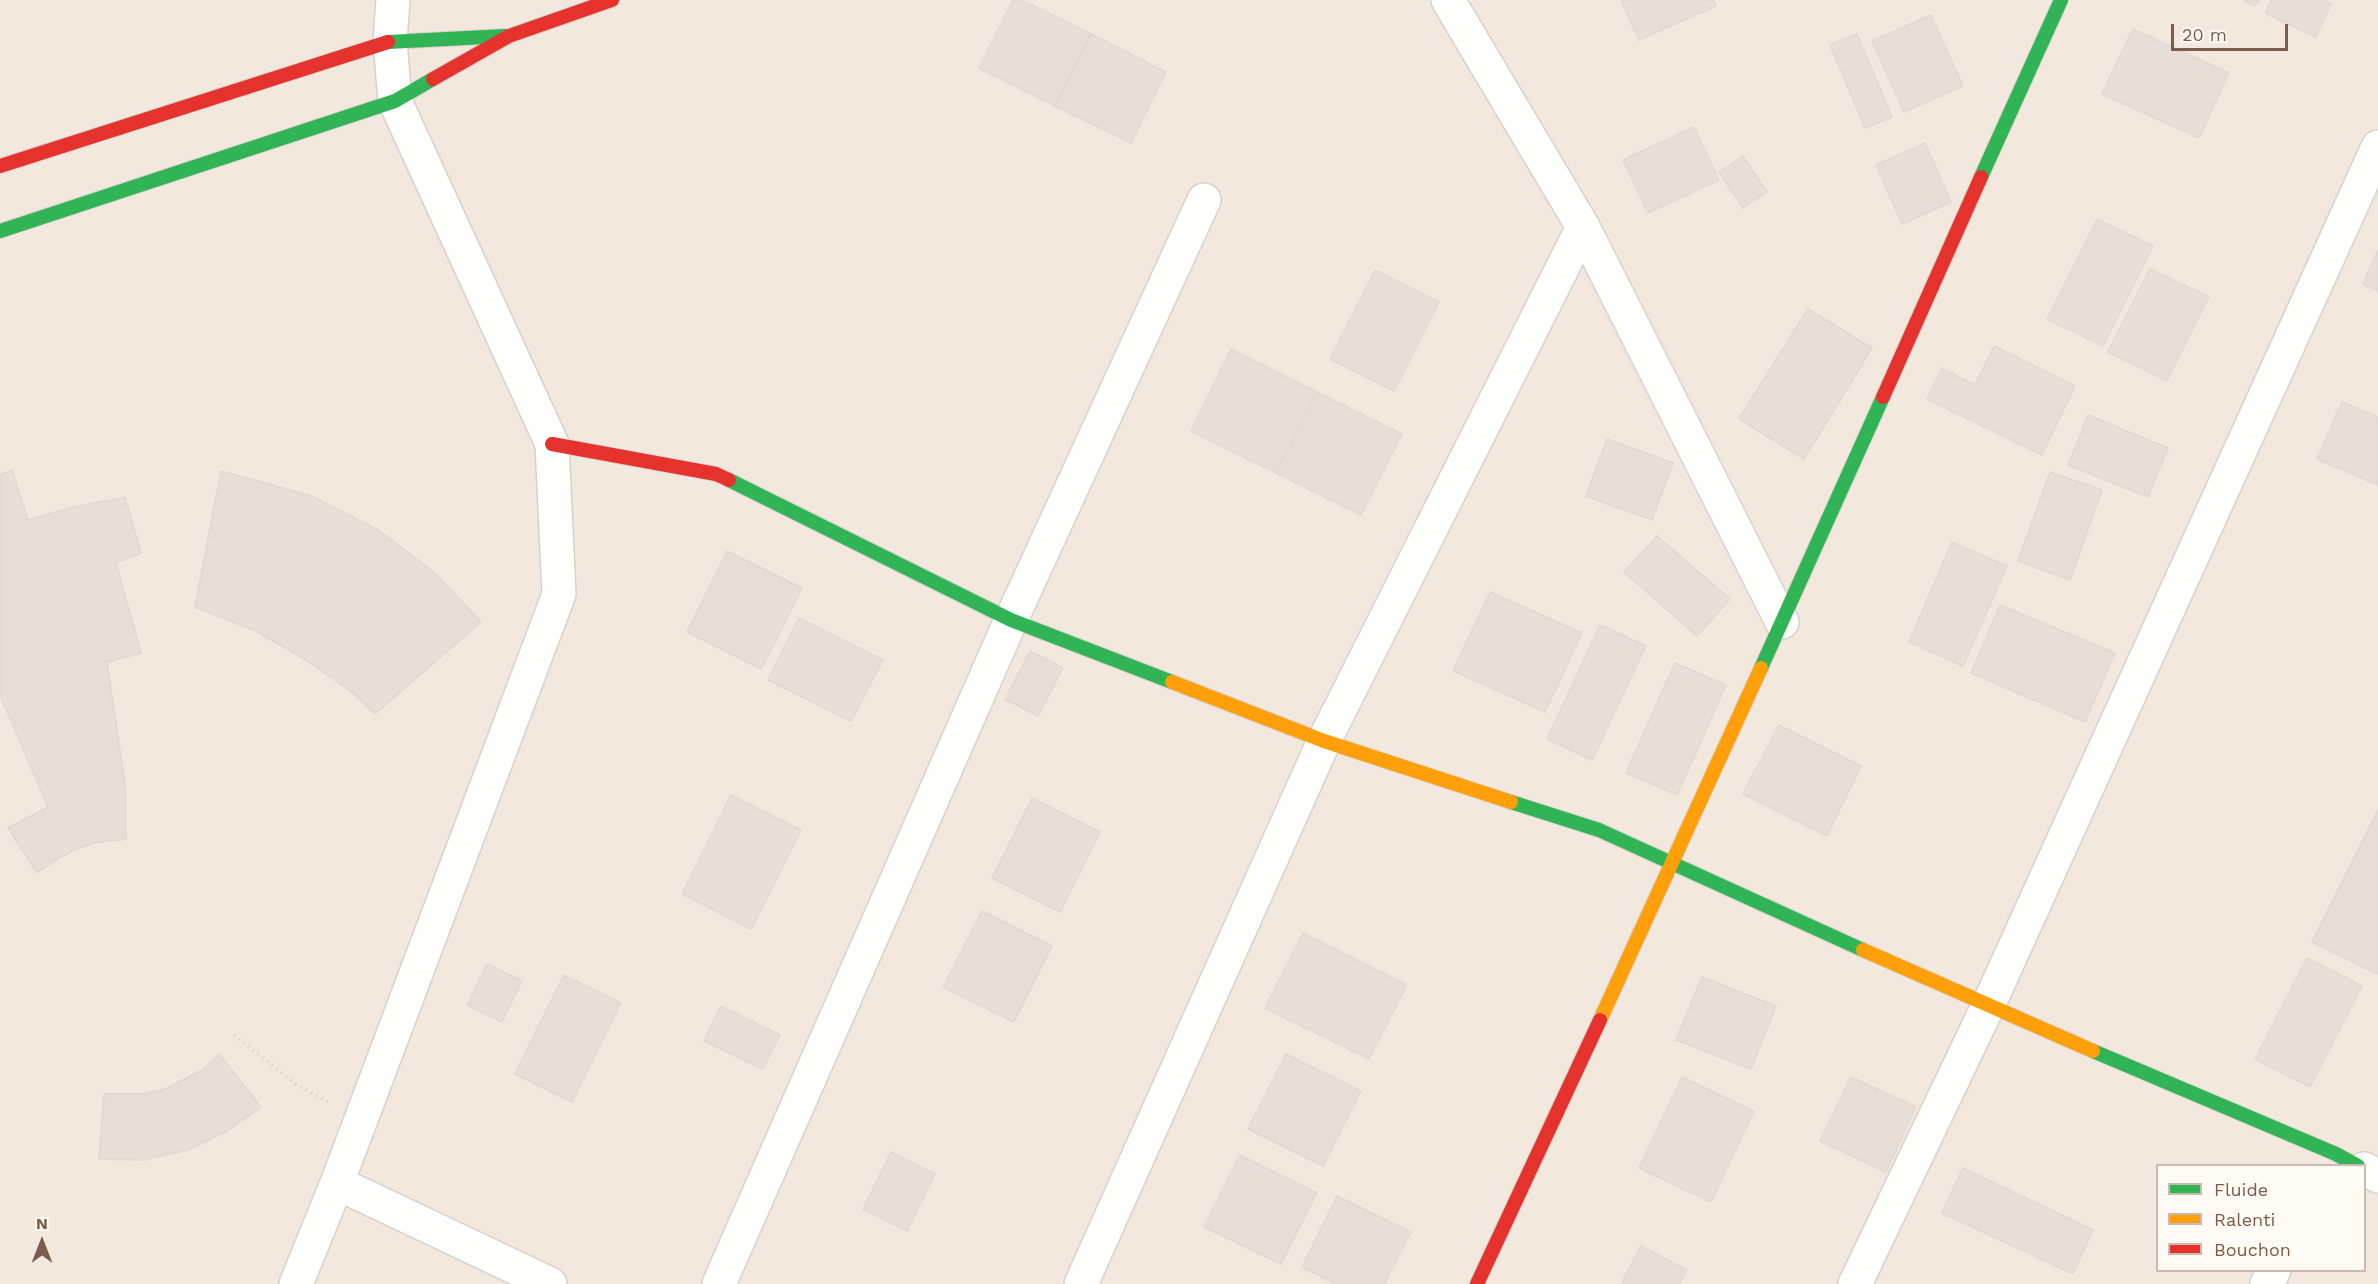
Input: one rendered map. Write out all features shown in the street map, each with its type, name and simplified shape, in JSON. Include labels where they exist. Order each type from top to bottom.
[{"type":"street","points":[[296,1284],[337,1183],[359,1119],[559,594],[552,444],[395,100],[390,41],[393,0]]},
{"type":"street","points":[[0,231],[395,100],[509,36],[612,0]]},
{"type":"street","points":[[1448,0],[1583,227],[1782,621]]},
{"type":"street","points":[[1477,1284],[1673,863],[2061,0]]},
{"type":"street","points":[[0,166],[390,41],[509,36]]},
{"type":"street","points":[[1856,1284],[1988,1006],[2378,147]]},
{"type":"street","points":[[719,1284],[1011,620],[1204,200]]},
{"type":"street","points":[[1081,1284],[1324,741],[1583,227]]},
{"type":"street","points":[[552,444],[716,474],[1011,620],[1324,741],[1599,830],[2341,1162]]},
{"type":"street","points":[[337,1183],[550,1284]]},
{"type":"path","points":[[234,1035],[297,1085],[359,1119]]},
{"type":"shaded area","points":[[0,0],[2378,0],[2378,1284],[0,1284]]},
{"type":"building","points":[[1013,0],[1022,0],[1091,34],[1055,106],[979,68]]},
{"type":"building","points":[[1621,0],[1713,0],[1716,6],[1639,40]]},
{"type":"building","points":[[2243,0],[2259,0],[2255,6]]},
{"type":"building","points":[[2271,0],[2323,0],[2331,4],[2316,37],[2265,13]]},
{"type":"building","points":[[1931,15],[1963,86],[1904,112],[1872,41]]},
{"type":"building","points":[[2133,29],[2229,73],[2199,138],[2102,94]]},
{"type":"building","points":[[1091,34],[1166,72],[1131,143],[1055,106]]},
{"type":"building","points":[[1857,34],[1892,117],[1865,128],[1830,45]]},
{"type":"building","points":[[1694,127],[1719,180],[1648,213],[1623,160]]},
{"type":"building","points":[[1925,143],[1951,202],[1902,224],[1876,165]]},
{"type":"building","points":[[1743,156],[1767,192],[1743,208],[1719,172]]},
{"type":"building","points":[[2097,219],[2153,246],[2103,346],[2047,319]]},
{"type":"building","points":[[2378,250],[2378,291],[2363,284]]},
{"type":"building","points":[[2150,269],[2209,297],[2167,381],[2108,352]]},
{"type":"building","points":[[1375,270],[1439,302],[1394,391],[1330,359]]},
{"type":"building","points":[[1808,309],[1872,348],[1804,459],[1739,419]]},
{"type":"building","points":[[1994,346],[2075,386],[2042,455],[1927,399],[1942,368],[1975,385]]},
{"type":"building","points":[[1231,349],[1317,392],[1276,473],[1191,431]]},
{"type":"building","points":[[1317,392],[1402,434],[1361,515],[1276,473]]},
{"type":"building","points":[[2342,402],[2378,417],[2378,485],[2317,459]]},
{"type":"building","points":[[2088,415],[2168,448],[2148,497],[2068,465]]},
{"type":"building","points":[[1607,439],[1673,463],[1652,520],[1586,496]]},
{"type":"building","points":[[12,470],[28,520],[69,508],[125,497],[141,553],[116,563],[141,653],[107,662],[126,791],[126,839],[94,843],[76,849],[37,873],[8,828],[48,807],[0,695],[0,475]]},
{"type":"building","points":[[221,471],[309,495],[380,531],[435,573],[481,622],[375,714],[353,693],[306,660],[256,631],[195,607]]},
{"type":"building","points":[[2050,472],[2102,490],[2070,580],[2018,561]]},
{"type":"building","points":[[1657,536],[1730,599],[1697,636],[1624,572]]},
{"type":"building","points":[[1952,542],[2007,566],[1963,666],[1909,642]]},
{"type":"building","points":[[727,551],[802,588],[761,669],[687,632]]},
{"type":"building","points":[[1490,592],[1582,633],[1545,712],[1453,671]]},
{"type":"building","points":[[2000,605],[2115,653],[2085,722],[1971,673]]},
{"type":"building","points":[[799,618],[883,660],[851,721],[768,680]]},
{"type":"building","points":[[1600,625],[1646,646],[1592,760],[1547,739]]},
{"type":"building","points":[[1030,651],[1063,668],[1038,716],[1005,699]]},
{"type":"building","points":[[1675,663],[1726,685],[1677,795],[1626,773]]},
{"type":"building","points":[[1779,725],[1861,766],[1827,836],[1743,794]]},
{"type":"building","points":[[731,795],[801,830],[751,929],[682,894]]},
{"type":"building","points":[[1032,798],[1100,832],[1060,912],[992,878]]},
{"type":"building","points":[[2378,810],[2378,972],[2377,974],[2312,942]]},
{"type":"building","points":[[982,911],[1052,946],[1014,1022],[943,987]]},
{"type":"building","points":[[1303,933],[1407,985],[1369,1059],[1265,1008]]},
{"type":"building","points":[[2307,958],[2362,986],[2310,1087],[2255,1059]]},
{"type":"building","points":[[487,964],[522,981],[502,1022],[467,1005]]},
{"type":"building","points":[[564,975],[621,1003],[572,1102],[515,1074]]},
{"type":"building","points":[[1702,977],[1776,1006],[1751,1069],[1676,1040]]},
{"type":"building","points":[[721,1006],[780,1035],[763,1069],[704,1041]]},
{"type":"building","points":[[219,1054],[261,1107],[229,1130],[188,1150],[144,1160],[99,1159],[104,1094],[142,1094],[165,1089],[204,1069]]},
{"type":"building","points":[[1286,1054],[1361,1091],[1323,1166],[1248,1129]]},
{"type":"building","points":[[1682,1077],[1754,1111],[1711,1202],[1639,1168]]},
{"type":"building","points":[[1851,1077],[1916,1107],[1886,1172],[1820,1141]]},
{"type":"building","points":[[891,1152],[935,1174],[907,1231],[863,1209]]},
{"type":"building","points":[[1240,1155],[1317,1193],[1281,1264],[1204,1227]]},
{"type":"building","points":[[1963,1168],[2093,1230],[2073,1274],[1942,1213]]},
{"type":"building","points":[[1337,1196],[1411,1232],[1384,1284],[1336,1284],[1302,1267]]},
{"type":"building","points":[[1641,1246],[1687,1270],[1679,1284],[1621,1284]]},
{"type":"traffic: fast","points":[[1981,177],[2061,0]]},
{"type":"traffic: fast","points":[[388,42],[505,36]]},
{"type":"traffic: fast","points":[[0,231],[395,101],[433,79]]},
{"type":"traffic: fast","points":[[1761,668],[1883,397]]},
{"type":"traffic: fast","points":[[729,480],[1011,620],[1172,682]]},
{"type":"traffic: fast","points":[[1511,802],[1599,830],[1863,950]]},
{"type":"traffic: fast","points":[[2093,1051],[2336,1154],[2354,1164]]},
{"type":"traffic: slow","points":[[1600,1020],[1761,668]]},
{"type":"traffic: slow","points":[[1172,682],[1324,741],[1511,802]]},
{"type":"traffic: slow","points":[[1863,950],[2093,1051]]},
{"type":"traffic: jam","points":[[433,79],[509,36],[612,0]]},
{"type":"traffic: jam","points":[[0,166],[388,42]]},
{"type":"traffic: jam","points":[[1883,397],[1981,177]]},
{"type":"traffic: jam","points":[[552,444],[716,474],[729,480]]},
{"type":"traffic: jam","points":[[1477,1284],[1600,1020]]}]
